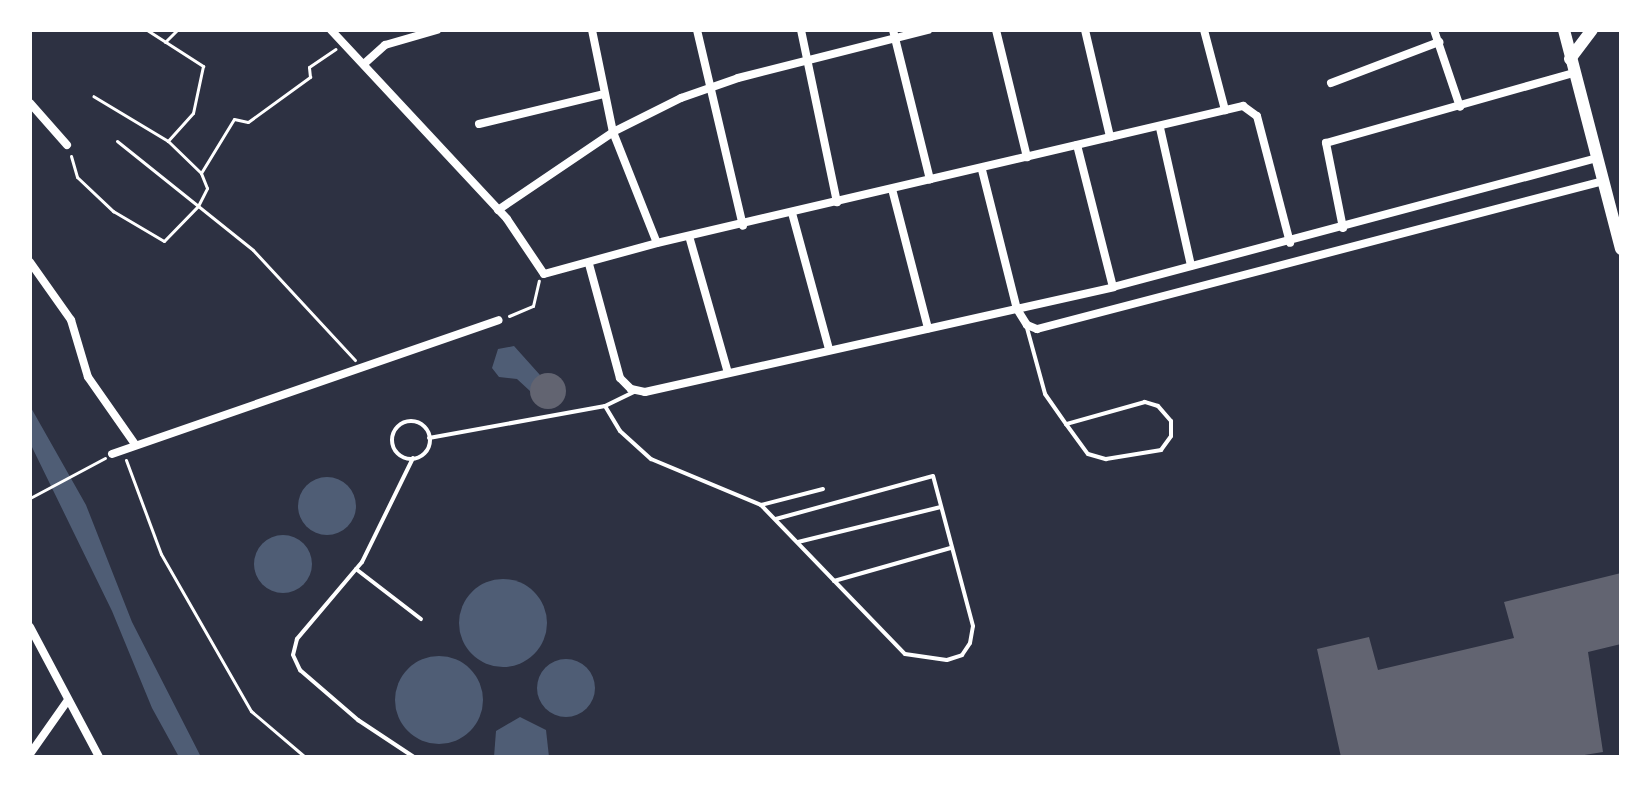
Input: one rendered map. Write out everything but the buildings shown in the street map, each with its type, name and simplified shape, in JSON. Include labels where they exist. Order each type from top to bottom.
[{"type":"main road","points":[[1564,30],[1620,241]]},
{"type":"main road","points":[[1570,59],[1592,30]]},
{"type":"street","points":[[331,30],[365,63],[498,210],[538,270],[589,264],[657,243],[743,226],[1243,106],[1257,116],[1290,243]]},
{"type":"street","points":[[365,63],[385,45],[437,30]]},
{"type":"street","points":[[592,30],[613,132],[657,243]]},
{"type":"street","points":[[697,30],[743,226]]},
{"type":"street","points":[[801,30],[837,202]]},
{"type":"street","points":[[498,210],[613,132],[709,88],[894,34],[928,30]]},
{"type":"street","points":[[996,30],[1027,157]]},
{"type":"street","points":[[1085,30],[1110,137]]},
{"type":"street","points":[[1204,30],[1225,110]]},
{"type":"street","points":[[1434,30],[1460,107]]},
{"type":"street","points":[[894,34],[930,180]]},
{"type":"street","points":[[1331,83],[1439,42]]},
{"type":"street","points":[[1343,228],[1326,143],[1574,73]]},
{"type":"street","points":[[479,124],[604,94]]},
{"type":"street","points":[[30,103],[67,145]]},
{"type":"street","points":[[1160,128],[1191,266]]},
{"type":"street","points":[[1077,145],[1113,287]]},
{"type":"street","points":[[589,264],[620,378],[636,391],[1113,287],[1290,243],[1597,158]]},
{"type":"street","points":[[982,170],[1017,309],[1027,325],[1037,329],[1603,181]]},
{"type":"street","points":[[892,189],[928,328]]},
{"type":"street","points":[[792,213],[829,349]]},
{"type":"street","points":[[689,236],[728,373]]},
{"type":"street","points":[[30,262],[71,320],[88,377],[135,444]]},
{"type":"street","points":[[112,454],[498,320]]},
{"type":"street","points":[[30,627],[99,757]]},
{"type":"street","points":[[30,754],[68,700]]},
{"type":"lane","points":[[1027,325],[1045,394],[1066,424],[1088,454],[1106,459],[1161,450],[1171,436],[1171,421],[1158,406],[1145,402],[1066,424]]},
{"type":"lane","points":[[429,438],[605,406],[636,391]]},
{"type":"lane","points":[[605,406],[620,431],[651,459],[761,505],[905,654],[947,660],[962,655],[973,626],[933,476],[776,519]]},
{"type":"lane","points":[[413,458],[394,448],[398,426],[420,423],[429,438],[424,454],[413,458],[356,569],[297,639],[293,655],[300,670],[358,720],[414,757]]},
{"type":"lane","points":[[761,505],[823,489]]},
{"type":"lane","points":[[798,542],[941,507]]},
{"type":"lane","points":[[834,581],[951,548]]},
{"type":"lane","points":[[356,569],[421,619]]},
{"type":"path","points":[[147,30],[203,66],[193,113],[168,141]]},
{"type":"path","points":[[165,42],[177,30]]},
{"type":"path","points":[[201,173],[234,119],[248,122],[310,77],[309,67],[344,43]]},
{"type":"path","points":[[67,145],[77,177],[113,211],[164,241],[198,206],[207,188],[201,173],[168,141],[93,96]]},
{"type":"path","points":[[117,141],[253,250],[360,366]]},
{"type":"path","points":[[498,320],[533,306],[538,270]]},
{"type":"path","points":[[122,449],[161,554],[251,711],[305,757]]},
{"type":"path","points":[[30,498],[112,454]]},
{"type":"path","points":[[30,577],[30,587]]},
{"type":"water","points":[[514,346],[540,375],[530,391],[517,379],[499,377],[492,368],[498,349]]},
{"type":"water","points":[[30,406],[86,505],[132,622],[201,757],[179,757],[152,708],[112,611],[30,443]]},
{"type":"water","points":[[327,477],[348,485],[356,506],[348,527],[327,535],[306,527],[298,506],[306,485]]},
{"type":"water","points":[[283,535],[304,543],[312,564],[304,585],[283,593],[262,585],[254,564],[262,543]]},
{"type":"water","points":[[494,579],[512,579],[528,586],[540,598],[547,614],[547,632],[540,648],[528,660],[512,667],[494,667],[478,660],[466,648],[459,632],[459,614],[466,598],[478,586]]},
{"type":"water","points":[[430,656],[448,656],[464,663],[476,675],[483,691],[483,709],[476,725],[464,737],[448,744],[430,744],[414,737],[402,725],[395,709],[395,691],[402,675],[414,663]]},
{"type":"water","points":[[566,659],[587,667],[595,688],[587,709],[566,717],[545,709],[537,688],[545,667]]},
{"type":"water","points":[[520,717],[546,730],[549,757],[494,757],[496,731]]}]
